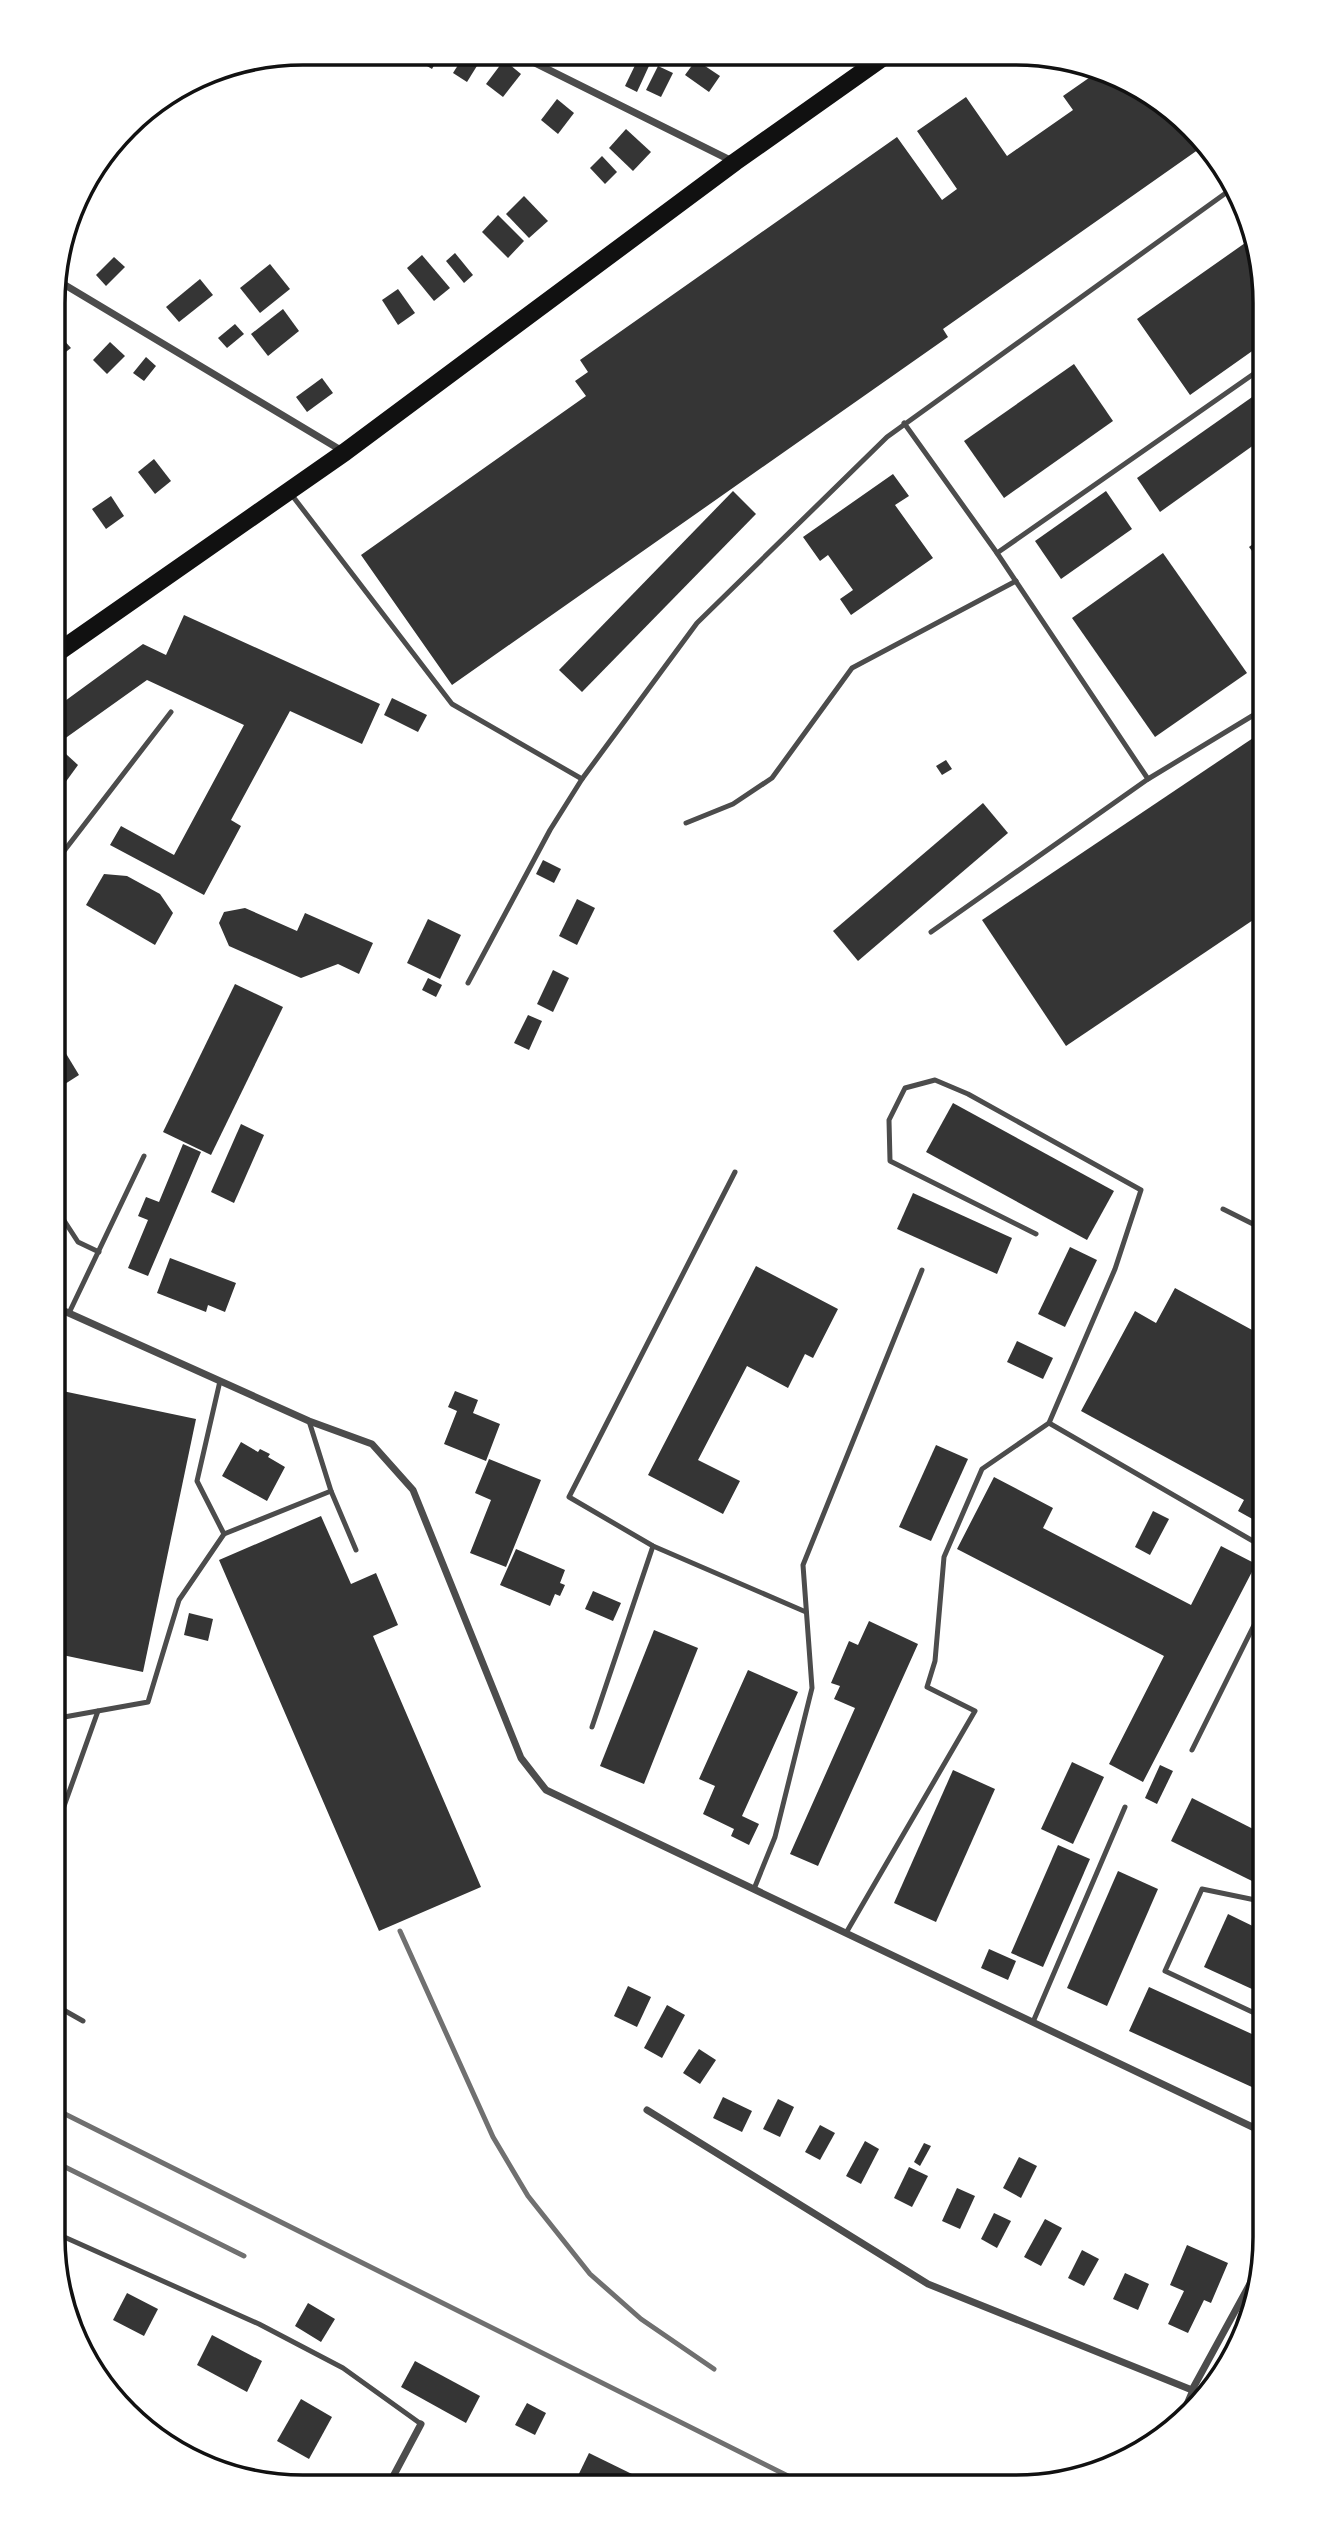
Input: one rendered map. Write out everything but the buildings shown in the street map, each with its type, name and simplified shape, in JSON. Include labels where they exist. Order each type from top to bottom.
[{"type":"main road","points":[[65,647],[345,452],[735,162],[872,65]]},
{"type":"street","points":[[539,65],[735,162]]},
{"type":"street","points":[[66,286],[345,452]]},
{"type":"street","points":[[65,1311],[309,1421],[372,1444],[413,1490],[521,1758],[546,1790],[1253,2127]]},
{"type":"street","points":[[648,2110],[928,2284],[1192,2390],[1247,2290]]},
{"type":"street","points":[[394,2475],[421,2424]]},
{"type":"lane","points":[[468,983],[551,830],[582,779],[698,624],[904,423],[1226,193]]},
{"type":"lane","points":[[997,552],[1253,374]]},
{"type":"lane","points":[[904,423],[997,552],[1148,779]]},
{"type":"lane","points":[[289,491],[452,704],[582,779]]},
{"type":"lane","points":[[686,823],[733,804],[772,778],[852,668],[1016,581]]},
{"type":"lane","points":[[65,846],[171,712]]},
{"type":"lane","points":[[931,932],[1148,779],[1253,714]]},
{"type":"lane","points":[[846,1933],[975,1712],[926,1688],[935,1661],[944,1557],[982,1469],[1049,1423],[1115,1269],[1142,1190],[968,1094],[934,1080],[905,1088],[889,1120],[890,1161],[1036,1234]]},
{"type":"lane","points":[[69,1313],[144,1156]]},
{"type":"lane","points":[[735,1172],[569,1497],[653,1546],[806,1612]]},
{"type":"lane","points":[[1223,1209],[1253,1224]]},
{"type":"lane","points":[[65,1222],[78,1242],[99,1252]]},
{"type":"lane","points":[[754,1889],[775,1837],[812,1688],[803,1564],[922,1270]]},
{"type":"lane","points":[[220,1381],[197,1481],[223,1534]]},
{"type":"lane","points":[[309,1421],[331,1491],[356,1550]]},
{"type":"lane","points":[[1049,1423],[1253,1541]]},
{"type":"lane","points":[[65,1717],[148,1702],[179,1601],[223,1534],[331,1491]]},
{"type":"lane","points":[[592,1727],[653,1546]]},
{"type":"lane","points":[[1192,1750],[1253,1627]]},
{"type":"lane","points":[[65,1803],[98,1711]]},
{"type":"lane","points":[[1033,2022],[1125,1807]]},
{"type":"lane","points":[[1253,1900],[1202,1889],[1165,1971],[1253,2012]]},
{"type":"lane","points":[[65,2011],[83,2021]]},
{"type":"lane","points":[[65,2237],[259,2324],[331,2361],[421,2424]]},
{"type":"lane","points":[[1188,2400],[1192,2390]]},
{"type":"railway","points":[[400,1931],[493,2137],[528,2196],[590,2274],[641,2319],[714,2369]]},
{"type":"railway","points":[[65,2114],[786,2475]]},
{"type":"railway","points":[[65,2167],[244,2256]]}]
